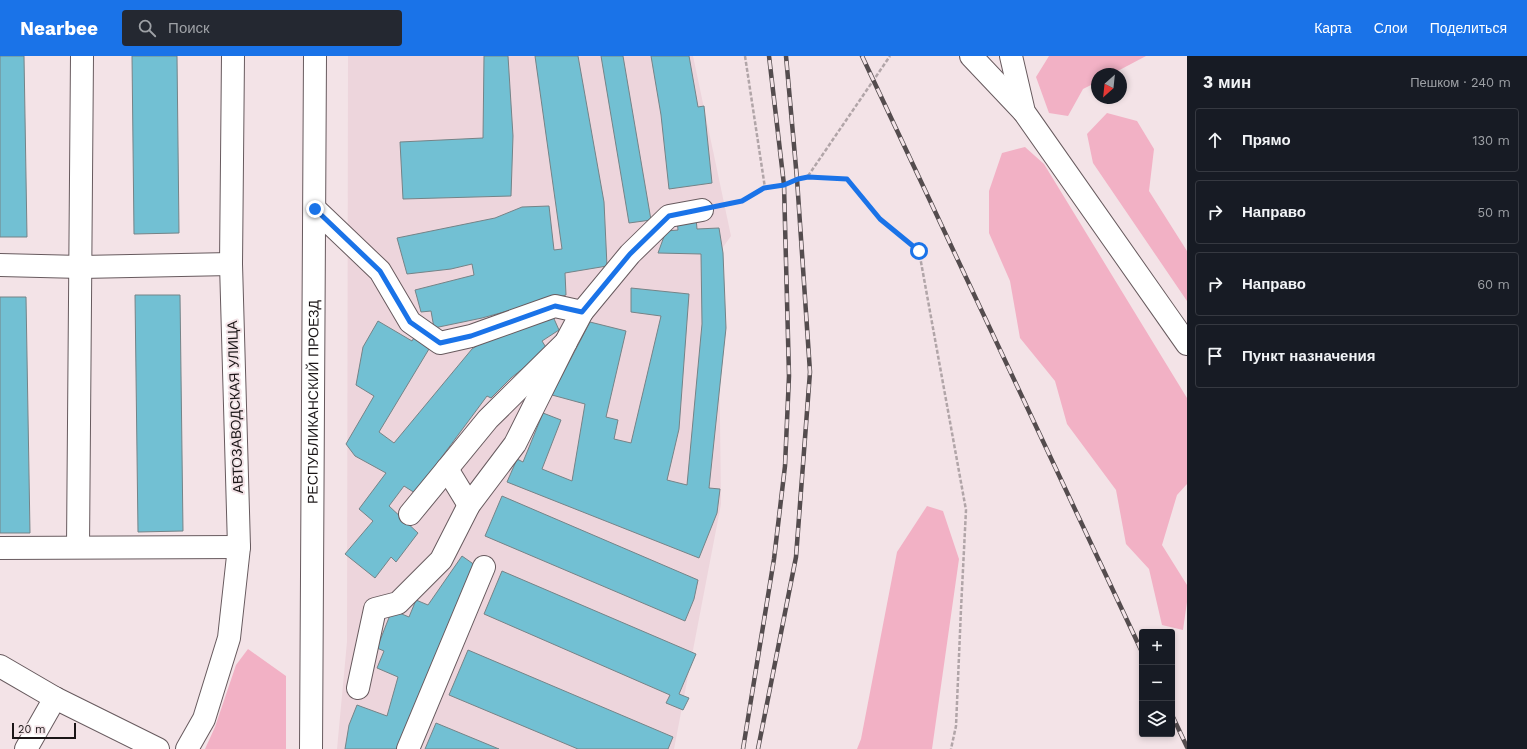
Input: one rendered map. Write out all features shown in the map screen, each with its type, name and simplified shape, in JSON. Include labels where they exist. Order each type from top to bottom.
[{"type":"street","points":[[78,548],[82,56]]},
{"type":"street","name":"АВТОЗАВОДСКАЯ УЛИЦА","points":[[187,749],[204,719],[230,638],[239,547],[231,264],[233,56]]},
{"type":"street","name":"РЕСПУБЛИКАНСКИЙ ПРОЕЗД","points":[[311,749],[315,56]]},
{"type":"street","points":[[971,56],[1024,112],[1187,344]]},
{"type":"street","points":[[1011,56],[1024,112]]},
{"type":"street","points":[[315,209],[380,271],[410,322],[440,343],[471,336],[555,306],[582,312]]},
{"type":"street","points":[[358,688],[375,609],[398,603],[441,560],[469,505],[514,444],[582,312],[630,254],[669,216],[702,210]]},
{"type":"street","points":[[0,265],[81,267],[231,264]]},
{"type":"street","points":[[410,514],[488,419],[566,342]]},
{"type":"street","points":[[447,469],[469,505]]},
{"type":"street","points":[[0,548],[239,547]]},
{"type":"street","points":[[408,749],[484,566]]},
{"type":"street","points":[[0,666],[55,698],[158,749]]},
{"type":"street","points":[[26,749],[55,698]]},
{"type":"path","points":[[745,56],[764,188]]},
{"type":"path","points":[[808,177],[890,56]]},
{"type":"path","points":[[702,210],[742,201],[764,188],[784,185],[798,179],[808,177],[847,179],[880,219],[919,251],[966,510],[956,726],[951,749]]},
{"type":"shaded area","points":[[348,56],[693,56],[731,236],[718,254],[721,504],[674,749],[337,749],[347,642]]},
{"type":"shaded area","points":[[1049,56],[1146,56],[1123,68],[1091,68],[1091,85],[1083,89],[1068,116],[1049,113],[1036,77]]},
{"type":"shaded area","points":[[1107,113],[1137,121],[1154,149],[1149,191],[1187,251],[1187,301],[1093,163],[1087,134]]},
{"type":"shaded area","points":[[1025,147],[1044,164],[1187,398],[1187,484],[1177,495],[1162,545],[1187,585],[1187,602],[1183,630],[1162,625],[1149,569],[1126,544],[1116,490],[1067,424],[1055,381],[1020,338],[1010,281],[989,233],[989,191],[1002,153]]},
{"type":"shaded area","points":[[927,506],[943,511],[959,559],[932,749],[857,749],[861,739],[897,552]]},
{"type":"shaded area","points":[[248,649],[286,676],[286,749],[205,749],[215,727],[236,665]]},
{"type":"building","points":[[0,56],[24,56],[27,237],[0,237]]},
{"type":"building","points":[[132,56],[177,56],[179,233],[134,234]]},
{"type":"building","points":[[484,56],[508,56],[513,136],[511,196],[403,199],[400,142],[483,138]]},
{"type":"building","points":[[535,56],[578,56],[604,202],[607,266],[565,273],[566,295],[482,318],[434,328],[431,311],[421,312],[415,290],[474,275],[472,264],[451,269],[407,274],[397,238],[495,218],[522,207],[549,206],[554,250],[562,249]]},
{"type":"building","points":[[601,56],[623,56],[651,220],[629,223]]},
{"type":"building","points":[[651,56],[689,56],[698,107],[704,106],[712,183],[669,189],[661,115]]},
{"type":"building","points":[[696,218],[697,229],[719,228],[723,253],[726,328],[709,488],[720,489],[717,513],[699,558],[507,482],[517,459],[523,462],[543,413],[561,420],[542,469],[572,481],[585,404],[552,395],[590,322],[626,331],[606,417],[618,420],[614,439],[631,443],[661,316],[631,312],[631,288],[689,294],[679,429],[667,480],[687,485],[702,324],[701,254],[658,253],[666,231],[678,230],[677,219]]},
{"type":"building","points":[[135,295],[180,295],[183,531],[138,532]]},
{"type":"building","points":[[0,297],[26,297],[30,533],[0,533]]},
{"type":"building","points":[[551,312],[559,330],[542,341],[547,349],[511,378],[491,398],[487,396],[415,493],[404,486],[389,506],[418,533],[396,562],[391,557],[375,578],[345,554],[373,521],[359,509],[386,473],[355,456],[346,444],[374,396],[356,385],[363,347],[378,321],[412,341],[416,334],[432,344],[379,432],[394,443],[472,349],[490,337]]},
{"type":"building","points":[[502,496],[698,580],[694,599],[685,621],[485,536]]},
{"type":"building","points":[[462,556],[482,570],[400,749],[345,749],[349,725],[357,705],[387,716],[398,677],[377,668],[384,651],[377,648],[392,610],[409,617],[416,600],[428,605]]},
{"type":"building","points":[[502,571],[696,654],[679,694],[689,698],[683,710],[666,703],[670,695],[484,614]]},
{"type":"building","points":[[468,650],[673,737],[668,749],[578,749],[449,695]]},
{"type":"building","points":[[436,723],[499,749],[425,749]]},
{"type":"railway","points":[[743,749],[774,559],[785,466],[789,376],[784,185],[769,56]]},
{"type":"railway","points":[[758,749],[796,557],[810,372],[797,179],[786,56]]},
{"type":"railway","points":[[862,56],[1139,646]]},
{"type":"railway","points":[[1175,721],[1187,747]]},
{"type":"route","points":[[315,209],[380,271],[410,322],[440,343],[471,336],[555,306],[582,312],[630,254],[669,216],[742,201],[764,188],[784,185],[798,179],[808,177],[847,179],[880,219],[919,251]]}]
